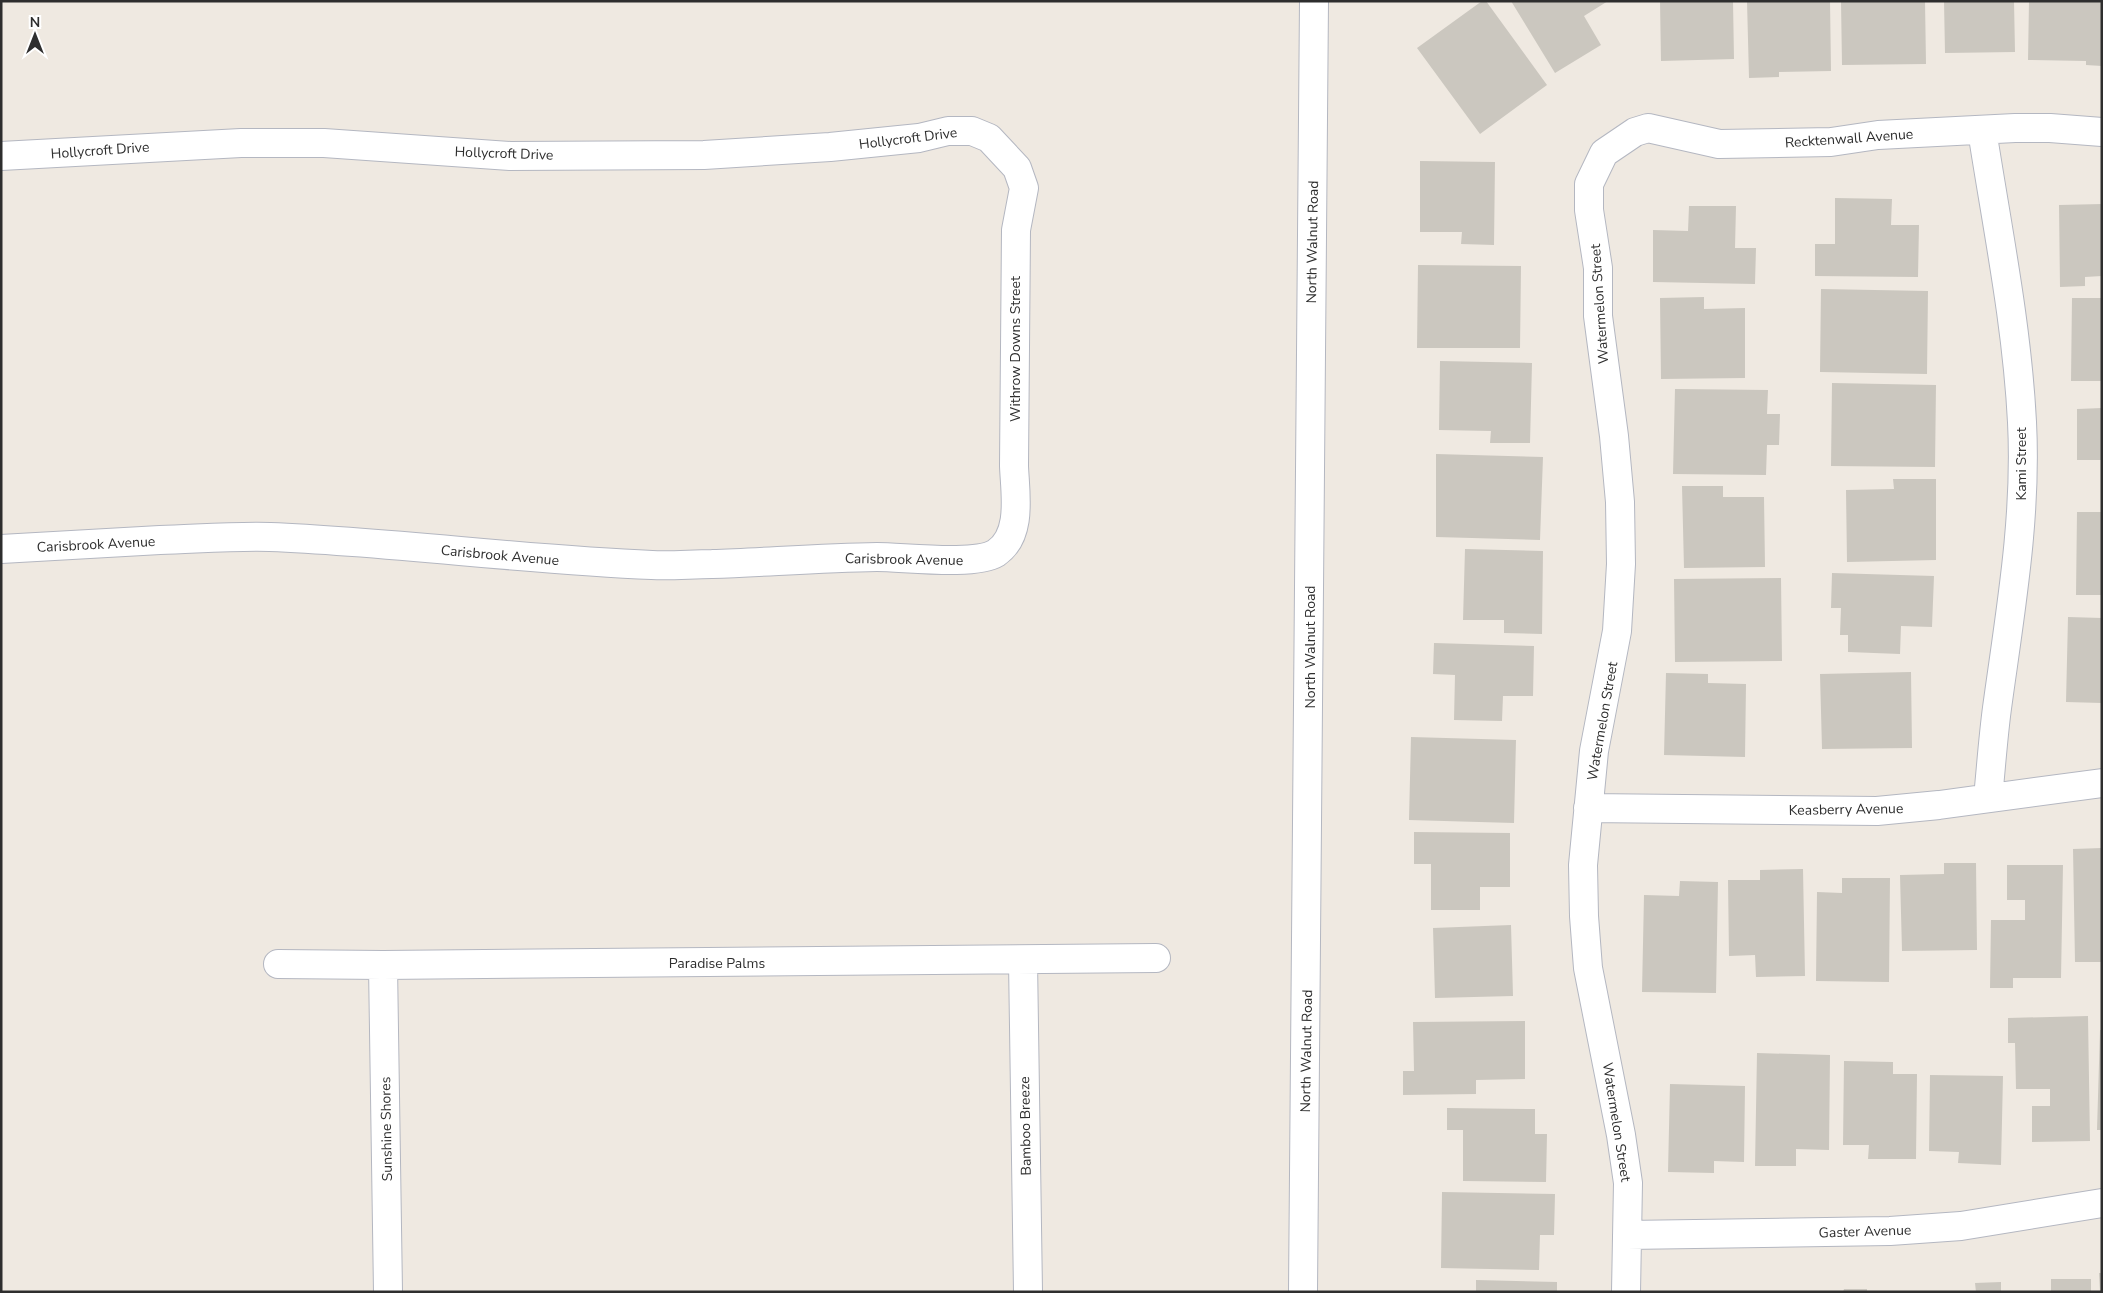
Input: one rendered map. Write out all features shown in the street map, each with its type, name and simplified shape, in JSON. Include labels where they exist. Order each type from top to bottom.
[{"type":"street","name":"North Walnut Road","points":[[1303,1292],[1314,1]]},
{"type":"street","name":"Recktenwall Avenue","points":[[1604,153],[1635,132],[1648,128],[1719,144],[1831,142],[1878,134],[1982,130],[2050,128],[2102,132]]},
{"type":"street","name":"Kami Street","points":[[1982,130],[2007,286],[2022,422],[2022,494],[2018,554],[1997,709],[1988,798]]},
{"type":"street","name":"Hollycroft Drive","points":[[1,156],[241,143],[324,143],[510,156],[704,154],[830,147],[919,138],[948,131],[972,131],[989,138],[1000,149]]},
{"type":"street","name":"Withrow Downs Street","points":[[998,552],[1008,539],[1014,526],[1016,501],[1014,466],[1016,230],[1024,188],[1017,168],[1000,149]]},
{"type":"street","name":"Watermelon Street","points":[[1604,153],[1589,184],[1589,210],[1598,268],[1598,316],[1614,436],[1620,502],[1621,564],[1617,631],[1594,751],[1583,865],[1588,968],[1621,1135],[1628,1183],[1626,1292]]},
{"type":"street","name":"Carisbrook Avenue","points":[[1,549],[205,538],[267,537],[355,542],[548,559],[655,566],[826,558],[902,557],[969,560],[984,558],[998,552]]},
{"type":"street","name":"Keasberry Avenue","points":[[1588,808],[1877,811],[2102,783]]},
{"type":"street","name":"Paradise Palms","points":[[278,964],[383,965],[1156,958]]},
{"type":"street","name":"Bamboo Breeze","points":[[1023,960],[1028,1292]]},
{"type":"street","name":"Sunshine Shores","points":[[383,965],[388,1292]]},
{"type":"street","name":"Gaster Avenue","points":[[1627,1235],[1871,1231],[1961,1226],[2102,1203]]},
{"type":"building","points":[[1482,1],[1486,1],[1547,85],[1480,134],[1417,48]]},
{"type":"building","points":[[1511,1],[1608,1],[1584,16],[1601,45],[1555,73]]},
{"type":"building","points":[[1660,1],[1733,1],[1734,59],[1661,61]]},
{"type":"building","points":[[1747,1],[1830,1],[1831,71],[1779,72],[1779,77],[1749,78]]},
{"type":"building","points":[[1841,1],[1925,1],[1926,64],[1842,65]]},
{"type":"building","points":[[1944,1],[2014,1],[2015,52],[1945,53]]},
{"type":"building","points":[[2029,1],[2102,1],[2102,66],[2086,65],[2086,61],[2028,60]]},
{"type":"building","points":[[1420,161],[1495,162],[1494,245],[1461,244],[1462,232],[1420,232]]},
{"type":"building","points":[[1835,198],[1892,199],[1891,225],[1919,225],[1918,277],[1815,276],[1815,244],[1835,244]]},
{"type":"building","points":[[2102,204],[2102,276],[2085,277],[2085,286],[2060,287],[2059,205]]},
{"type":"building","points":[[1689,206],[1736,206],[1735,248],[1756,248],[1755,284],[1653,282],[1653,230],[1688,231]]},
{"type":"building","points":[[1418,265],[1521,266],[1520,348],[1417,348]]},
{"type":"building","points":[[1821,289],[1928,291],[1927,374],[1820,372]]},
{"type":"building","points":[[1704,297],[1704,309],[1745,308],[1745,378],[1661,379],[1660,298]]},
{"type":"building","points":[[2072,298],[2102,298],[2102,381],[2071,381]]},
{"type":"building","points":[[1440,361],[1532,363],[1530,443],[1490,443],[1491,431],[1439,430]]},
{"type":"building","points":[[1832,383],[1936,385],[1935,467],[1831,466]]},
{"type":"building","points":[[1675,389],[1768,390],[1767,414],[1780,414],[1779,445],[1767,445],[1766,475],[1673,474]]},
{"type":"building","points":[[2102,408],[2102,460],[2077,460],[2077,409]]},
{"type":"building","points":[[1436,454],[1543,457],[1540,540],[1436,537]]},
{"type":"building","points":[[1893,479],[1936,479],[1936,560],[1847,562],[1846,490],[1894,489]]},
{"type":"building","points":[[1682,486],[1723,486],[1723,497],[1764,497],[1765,567],[1684,568]]},
{"type":"building","points":[[2077,512],[2102,512],[2102,595],[2076,595]]},
{"type":"building","points":[[1465,549],[1543,551],[1542,634],[1504,633],[1504,620],[1463,620]]},
{"type":"building","points":[[1832,573],[1934,576],[1932,627],[1901,626],[1900,654],[1848,652],[1848,635],[1840,635],[1841,608],[1831,608]]},
{"type":"building","points":[[1781,578],[1782,661],[1675,662],[1674,579]]},
{"type":"building","points":[[2068,617],[2102,618],[2102,703],[2066,702]]},
{"type":"building","points":[[1434,643],[1534,646],[1533,696],[1503,696],[1502,721],[1454,720],[1455,675],[1433,674]]},
{"type":"building","points":[[1911,672],[1912,748],[1822,749],[1820,674]]},
{"type":"building","points":[[1666,673],[1708,674],[1708,683],[1746,684],[1745,757],[1664,755]]},
{"type":"building","points":[[1411,737],[1516,740],[1514,823],[1409,820]]},
{"type":"building","points":[[1414,832],[1510,833],[1510,887],[1480,887],[1480,910],[1431,910],[1431,864],[1414,864]]},
{"type":"building","points":[[2102,848],[2102,962],[2075,962],[2073,849]]},
{"type":"building","points":[[1944,863],[1976,863],[1977,950],[1902,951],[1900,875],[1944,874]]},
{"type":"building","points":[[2007,865],[2063,865],[2061,978],[2013,978],[2013,988],[1990,988],[1991,920],[2025,920],[2025,900],[2007,900]]},
{"type":"building","points":[[1803,869],[1805,976],[1756,977],[1755,955],[1729,956],[1728,880],[1760,880],[1760,870]]},
{"type":"building","points":[[1842,878],[1890,878],[1889,982],[1816,981],[1817,892],[1842,893]]},
{"type":"building","points":[[1680,881],[1718,882],[1716,993],[1642,992],[1644,895],[1679,896]]},
{"type":"building","points":[[1511,925],[1513,996],[1435,998],[1433,928]]},
{"type":"building","points":[[2088,1016],[2090,1141],[2032,1142],[2032,1106],[2050,1106],[2050,1089],[2016,1089],[2015,1043],[2008,1043],[2008,1018]]},
{"type":"building","points":[[1525,1021],[1525,1079],[1476,1080],[1476,1094],[1403,1095],[1403,1071],[1414,1071],[1413,1022]]},
{"type":"building","points":[[2100,1030],[2102,1030],[2102,1130],[2097,1130]]},
{"type":"building","points":[[1757,1053],[1830,1055],[1829,1150],[1796,1149],[1796,1166],[1755,1166]]},
{"type":"building","points":[[1844,1061],[1893,1062],[1893,1074],[1917,1074],[1916,1159],[1868,1159],[1869,1145],[1843,1145]]},
{"type":"building","points":[[1930,1075],[2003,1076],[2001,1165],[1958,1163],[1959,1152],[1929,1151]]},
{"type":"building","points":[[1670,1084],[1745,1086],[1744,1162],[1714,1161],[1714,1173],[1668,1172]]},
{"type":"building","points":[[1447,1108],[1535,1109],[1535,1134],[1547,1134],[1546,1182],[1463,1181],[1463,1130],[1447,1130]]},
{"type":"building","points":[[1442,1192],[1555,1194],[1554,1235],[1540,1235],[1539,1270],[1441,1268]]},
{"type":"building","points":[[2099,1273],[2102,1273],[2102,1292],[2100,1292]]},
{"type":"building","points":[[2051,1279],[2091,1279],[2091,1292],[2051,1292]]},
{"type":"building","points":[[1476,1280],[1557,1282],[1557,1292],[1476,1292]]},
{"type":"building","points":[[2001,1282],[2001,1292],[1976,1292],[1975,1283]]},
{"type":"building","points":[[1844,1289],[1867,1289],[1867,1292],[1843,1292]]}]
